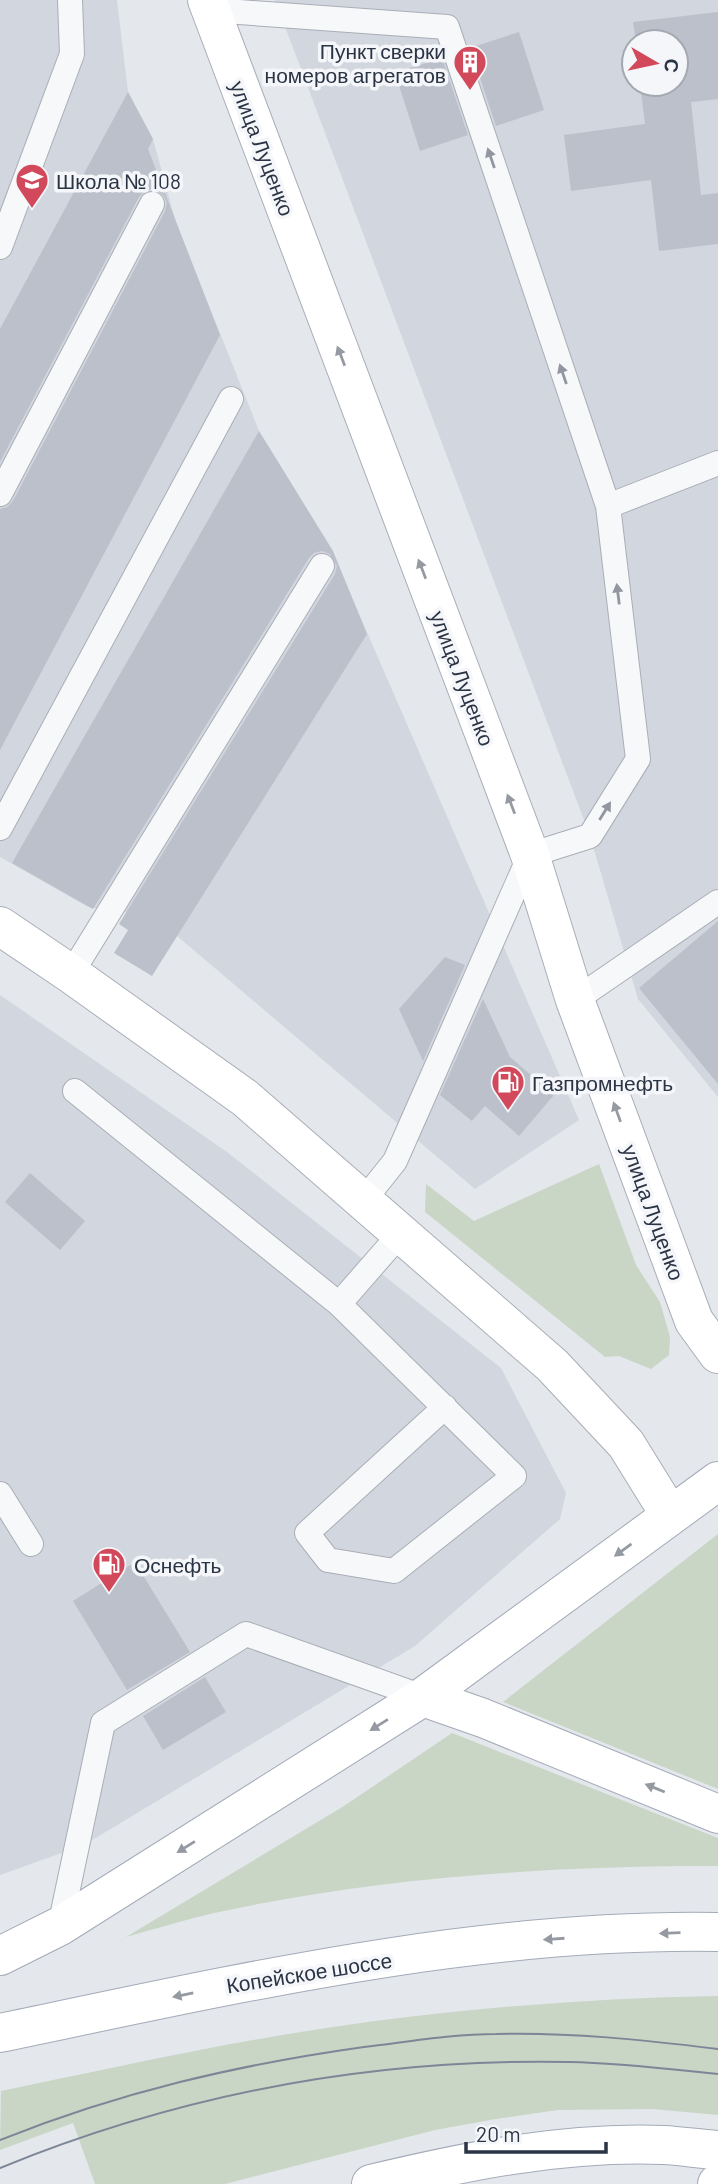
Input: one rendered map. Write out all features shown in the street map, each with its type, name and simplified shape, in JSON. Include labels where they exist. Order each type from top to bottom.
[{"type":"street","name":"улица Луценко","points":[[209,5],[530,855],[575,999],[694,1321],[718,1354]]},
{"type":"street","points":[[0,926],[245,1098],[552,1365],[626,1444],[670,1515]]},
{"type":"street","points":[[0,1956],[60,1926],[423,1698],[718,1481]]},
{"type":"street","points":[[423,1698],[483,1718],[718,1814]]},
{"type":"street","name":"Копейское шоссе","points":[[0,2033],[266,1978],[481,1945],[622,1934],[718,1932]]},
{"type":"street","points":[[371,2184],[517,2154],[606,2145],[665,2145],[718,2150]]},
{"type":"lane","points":[[0,247],[72,54],[70,0]]},
{"type":"lane","points":[[209,5],[447,27],[608,506],[638,758],[590,836],[530,855],[395,1161],[363,1200]]},
{"type":"lane","points":[[0,494],[152,204]]},
{"type":"lane","points":[[0,828],[231,399]]},
{"type":"lane","points":[[608,506],[718,463]]},
{"type":"lane","points":[[71,974],[322,566]]},
{"type":"lane","points":[[575,999],[718,902]]},
{"type":"lane","points":[[75,1091],[339,1304],[445,1407],[514,1476],[394,1571],[328,1560],[307,1533],[445,1407]]},
{"type":"lane","points":[[339,1304],[401,1233]]},
{"type":"lane","points":[[0,1494],[31,1544]]},
{"type":"lane","points":[[60,1926],[103,1723],[246,1634],[423,1698]]},
{"type":"shaded area","points":[[0,0],[117,0],[128,92],[153,139],[176,223],[259,431],[313,519],[343,577],[579,1120],[475,1189],[177,936],[144,915],[88,907],[0,857]]},
{"type":"shaded area","points":[[275,0],[718,0],[718,1097],[638,999],[590,836]]},
{"type":"shaded area","points":[[0,995],[227,1152],[501,1368],[566,1493],[560,1519],[415,1646],[84,1845],[0,1875]]},
{"type":"green space","points":[[599,1164],[636,1265],[660,1302],[670,1337],[669,1355],[651,1369],[619,1356],[605,1357],[425,1212],[426,1184],[474,1221]]},
{"type":"green space","points":[[718,1534],[718,1789],[503,1702]]},
{"type":"green space","points":[[452,1733],[718,1838],[718,1866],[528,1871],[401,1882],[276,1901],[203,1916],[126,1937],[344,1806]]},
{"type":"green space","points":[[718,1996],[718,2115],[652,2109],[558,2110],[435,2130],[225,2184],[95,2184],[73,2123],[0,2150],[1,2091],[205,2049],[332,2027],[525,2005]]},
{"type":"building","points":[[718,12],[718,99],[691,102],[701,195],[718,193],[718,244],[659,251],[651,180],[571,191],[564,135],[645,124],[642,98],[690,98],[690,28],[634,28],[633,22]]},
{"type":"building","points":[[519,32],[544,110],[496,126],[470,48]]},
{"type":"building","points":[[442,58],[468,135],[420,151],[395,73]]},
{"type":"building","points":[[128,92],[153,139],[148,149],[220,335],[0,750],[0,509],[13,501],[165,211],[167,203],[164,196],[151,189],[139,197],[0,462],[0,329]]},
{"type":"building","points":[[259,431],[333,551],[367,634],[152,976],[114,953],[128,930],[119,924],[335,574],[337,566],[330,554],[322,551],[309,558],[93,909],[12,863]]},
{"type":"building","points":[[718,921],[718,1084],[639,988]]},
{"type":"building","points":[[445,957],[465,965],[423,1061],[399,1009]]},
{"type":"building","points":[[483,999],[510,1057],[554,1095],[519,1136],[485,1106],[472,1121],[440,1095]]},
{"type":"building","points":[[30,1173],[85,1221],[60,1250],[5,1202]]},
{"type":"building","points":[[135,1562],[190,1652],[127,1690],[73,1601]]},
{"type":"building","points":[[205,1677],[226,1712],[163,1750],[143,1716]]},
{"type":"tram line","points":[[0,2140],[90,2108],[179,2082],[270,2062],[364,2047],[479,2034],[551,2034],[718,2049]]},
{"type":"tram line","points":[[0,2168],[68,2142],[208,2101],[351,2074],[497,2062],[626,2065],[718,2074]]},
{"type":"place","name":"Пункт сверки номеров агрегатов","points":[[470,92]]},
{"type":"place","name":"Школа № 108","points":[[32,210]]},
{"type":"place","name":"Газпромнефть","points":[[508,1112]]},
{"type":"place","name":"Оснефть","points":[[109,1594]]}]
